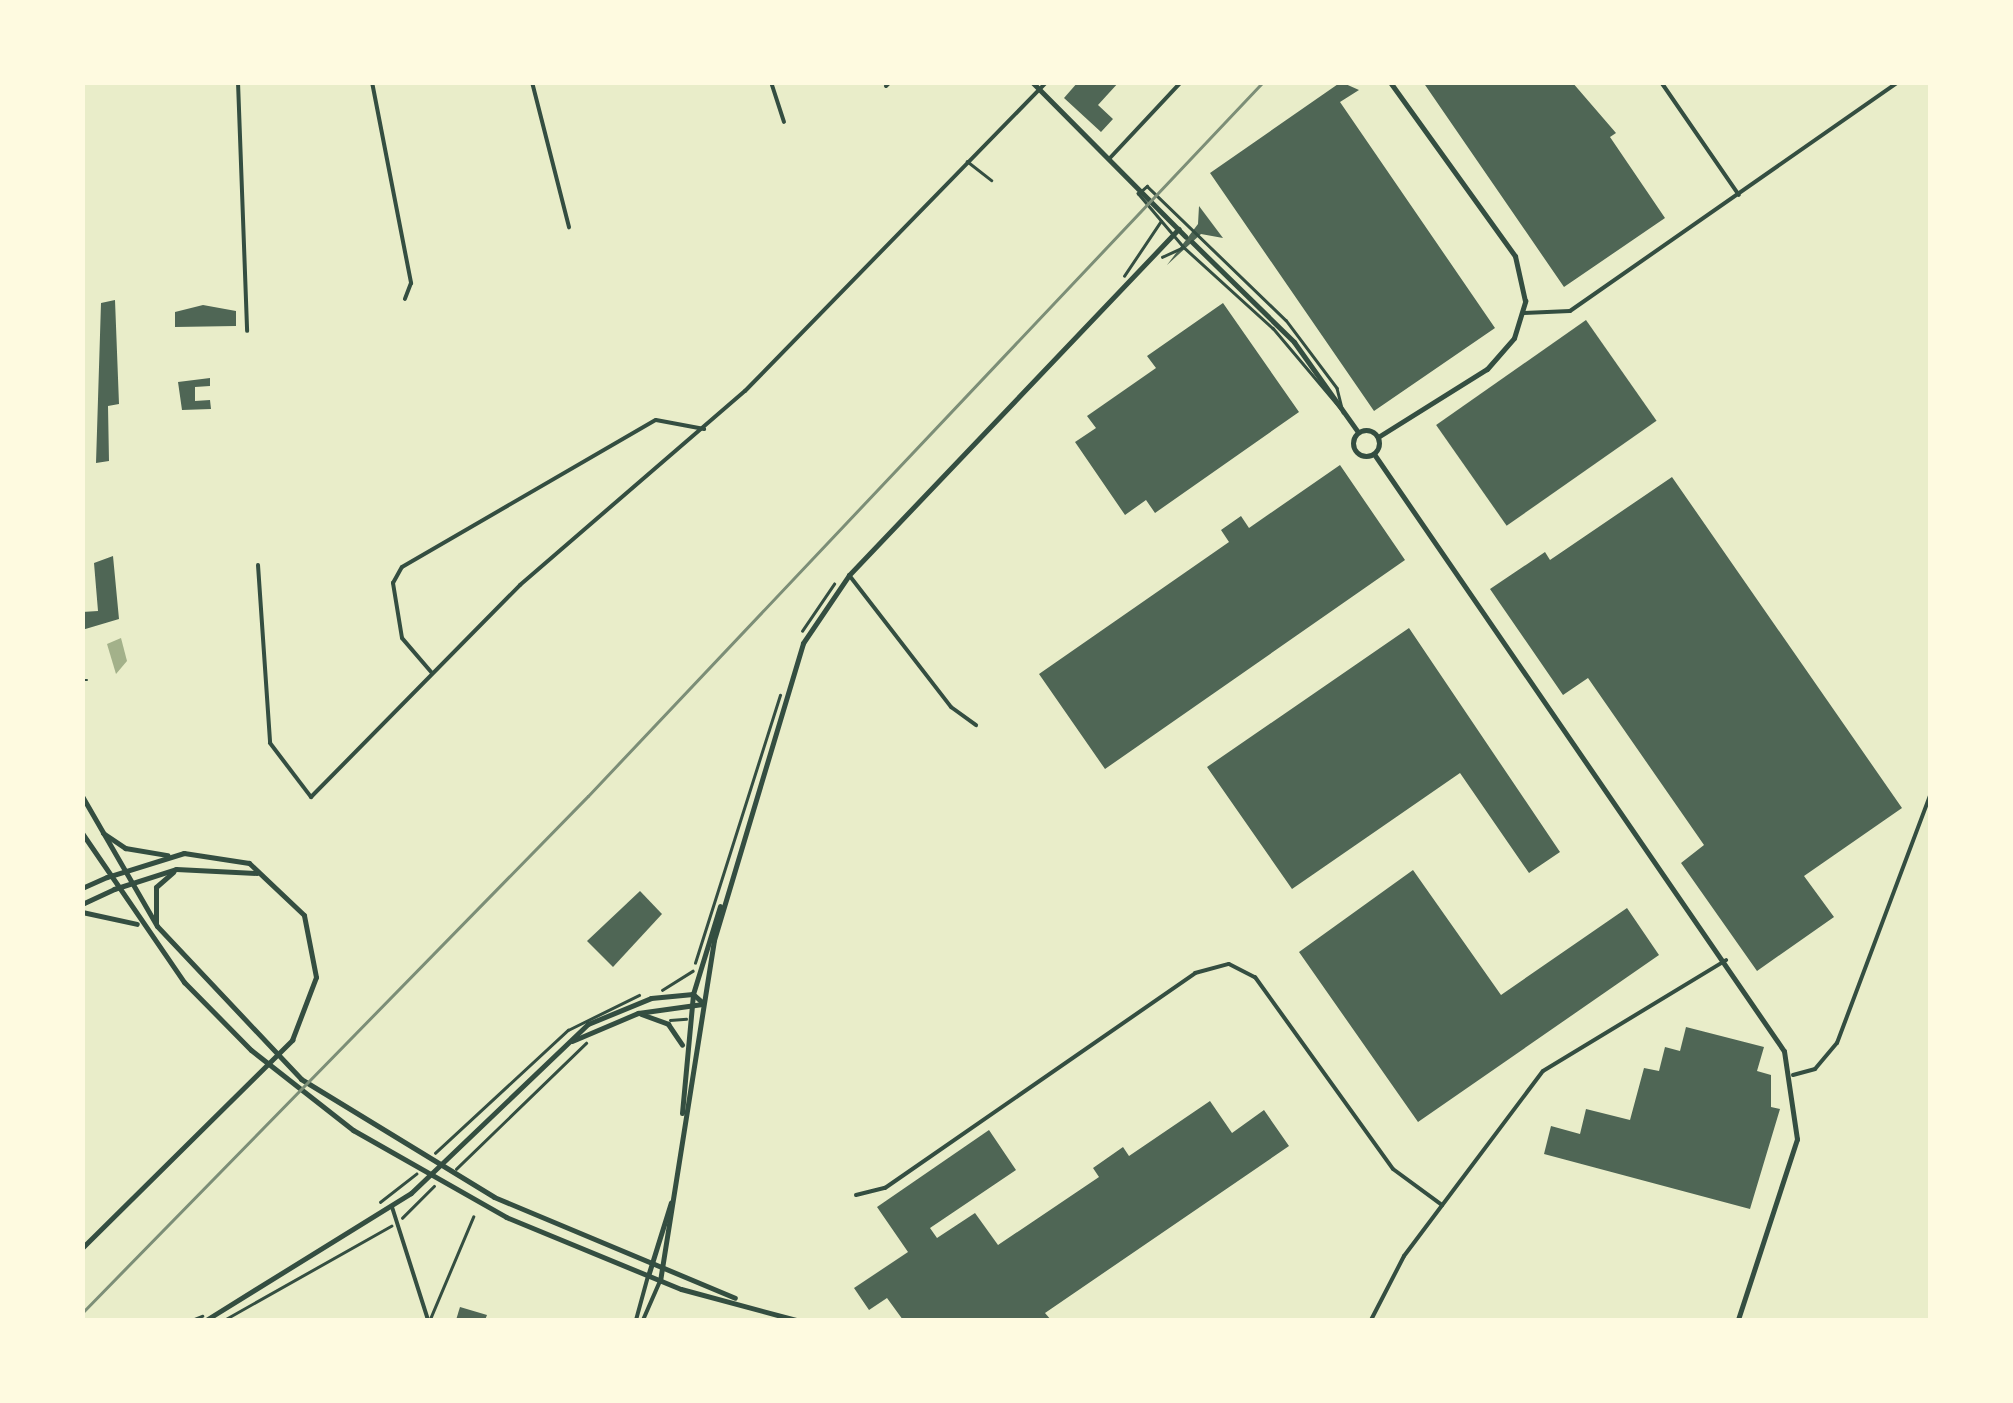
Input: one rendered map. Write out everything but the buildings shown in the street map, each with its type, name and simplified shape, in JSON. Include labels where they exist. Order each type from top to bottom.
[{"type":"main road","points":[[1032,82],[1294,342],[1358,432],[1378,437]]},
{"type":"main road","points":[[1374,454],[1378,437],[1487,368],[1523,313],[1514,256],[1390,82]]},
{"type":"main road","points":[[682,1114],[684,1048],[693,994],[803,644],[849,575],[1179,229]]},
{"type":"main road","points":[[1358,432],[1354,450],[1374,454],[1726,960],[1793,1075],[1794,1158],[1738,1320]]},
{"type":"main road","points":[[82,796],[121,871],[157,926],[195,972],[326,1097],[494,1197],[742,1302]]},
{"type":"main road","points":[[82,1248],[254,1081],[304,1018],[316,977],[310,928],[286,890],[232,856],[170,855],[126,848],[100,832]]},
{"type":"main road","points":[[82,833],[137,924],[184,982],[301,1092],[489,1209],[660,1281],[796,1320]]},
{"type":"main road","points":[[82,888],[170,855]]},
{"type":"main road","points":[[82,904],[128,883],[176,869],[261,874]]},
{"type":"main road","points":[[157,926],[156,887],[176,869]]},
{"type":"main road","points":[[660,1281],[682,1114],[725,899]]},
{"type":"main road","points":[[82,912],[137,924]]},
{"type":"main road","points":[[693,994],[702,1003]]},
{"type":"main road","points":[[206,1320],[392,1206],[565,1045],[614,1009],[693,994]]},
{"type":"main road","points":[[565,1045],[638,1013],[690,1008],[702,1003]]},
{"type":"main road","points":[[638,1013],[668,1024],[684,1048]]},
{"type":"main road","points":[[648,1276],[672,1199]]},
{"type":"street","points":[[238,82],[247,331]]},
{"type":"street","points":[[372,82],[411,283],[405,299]]},
{"type":"street","points":[[532,82],[569,226]]},
{"type":"street","points":[[771,82],[784,122]]},
{"type":"street","points":[[258,565],[270,743],[311,798],[432,672],[704,429],[1047,82]]},
{"type":"street","points":[[1109,159],[1180,82]]},
{"type":"street","points":[[1661,82],[1739,195]]},
{"type":"street","points":[[1523,313],[1570,311],[1898,82]]},
{"type":"street","points":[[432,672],[402,638],[393,583],[402,567],[656,420],[704,429]]},
{"type":"street","points":[[849,575],[950,707],[976,725]]},
{"type":"street","points":[[1793,1075],[1814,1069],[1837,1043],[1930,796]]},
{"type":"street","points":[[1371,1320],[1442,1205],[1543,1072],[1726,960]]},
{"type":"street","points":[[856,1195],[885,1188],[1195,973],[1229,964],[1255,978],[1392,1169],[1442,1205]]},
{"type":"street","points":[[392,1206],[429,1320]]},
{"type":"street","points":[[639,1320],[648,1276]]},
{"type":"street","points":[[639,1320],[660,1281]]},
{"type":"lane","points":[[967,161],[991,180]]},
{"type":"lane","points":[[429,1320],[473,1217]]},
{"type":"path","points":[[1138,187],[1255,286],[1337,388]]},
{"type":"path","points":[[1118,283],[1162,220]]},
{"type":"path","points":[[1152,267],[1172,249],[1189,252],[1273,329],[1324,397]]},
{"type":"path","points":[[818,628],[849,575]]},
{"type":"path","points":[[798,641],[849,575]]},
{"type":"path","points":[[670,986],[683,979],[784,680]]},
{"type":"path","points":[[754,813],[789,705]]},
{"type":"path","points":[[452,1172],[556,1066],[600,1036]]},
{"type":"path","points":[[224,1320],[399,1220],[436,1184]]},
{"type":"shaded area","points":[[121,638],[127,661],[116,674],[107,644]]},
{"type":"railway","points":[[82,1313],[588,796],[1263,82]]}]
